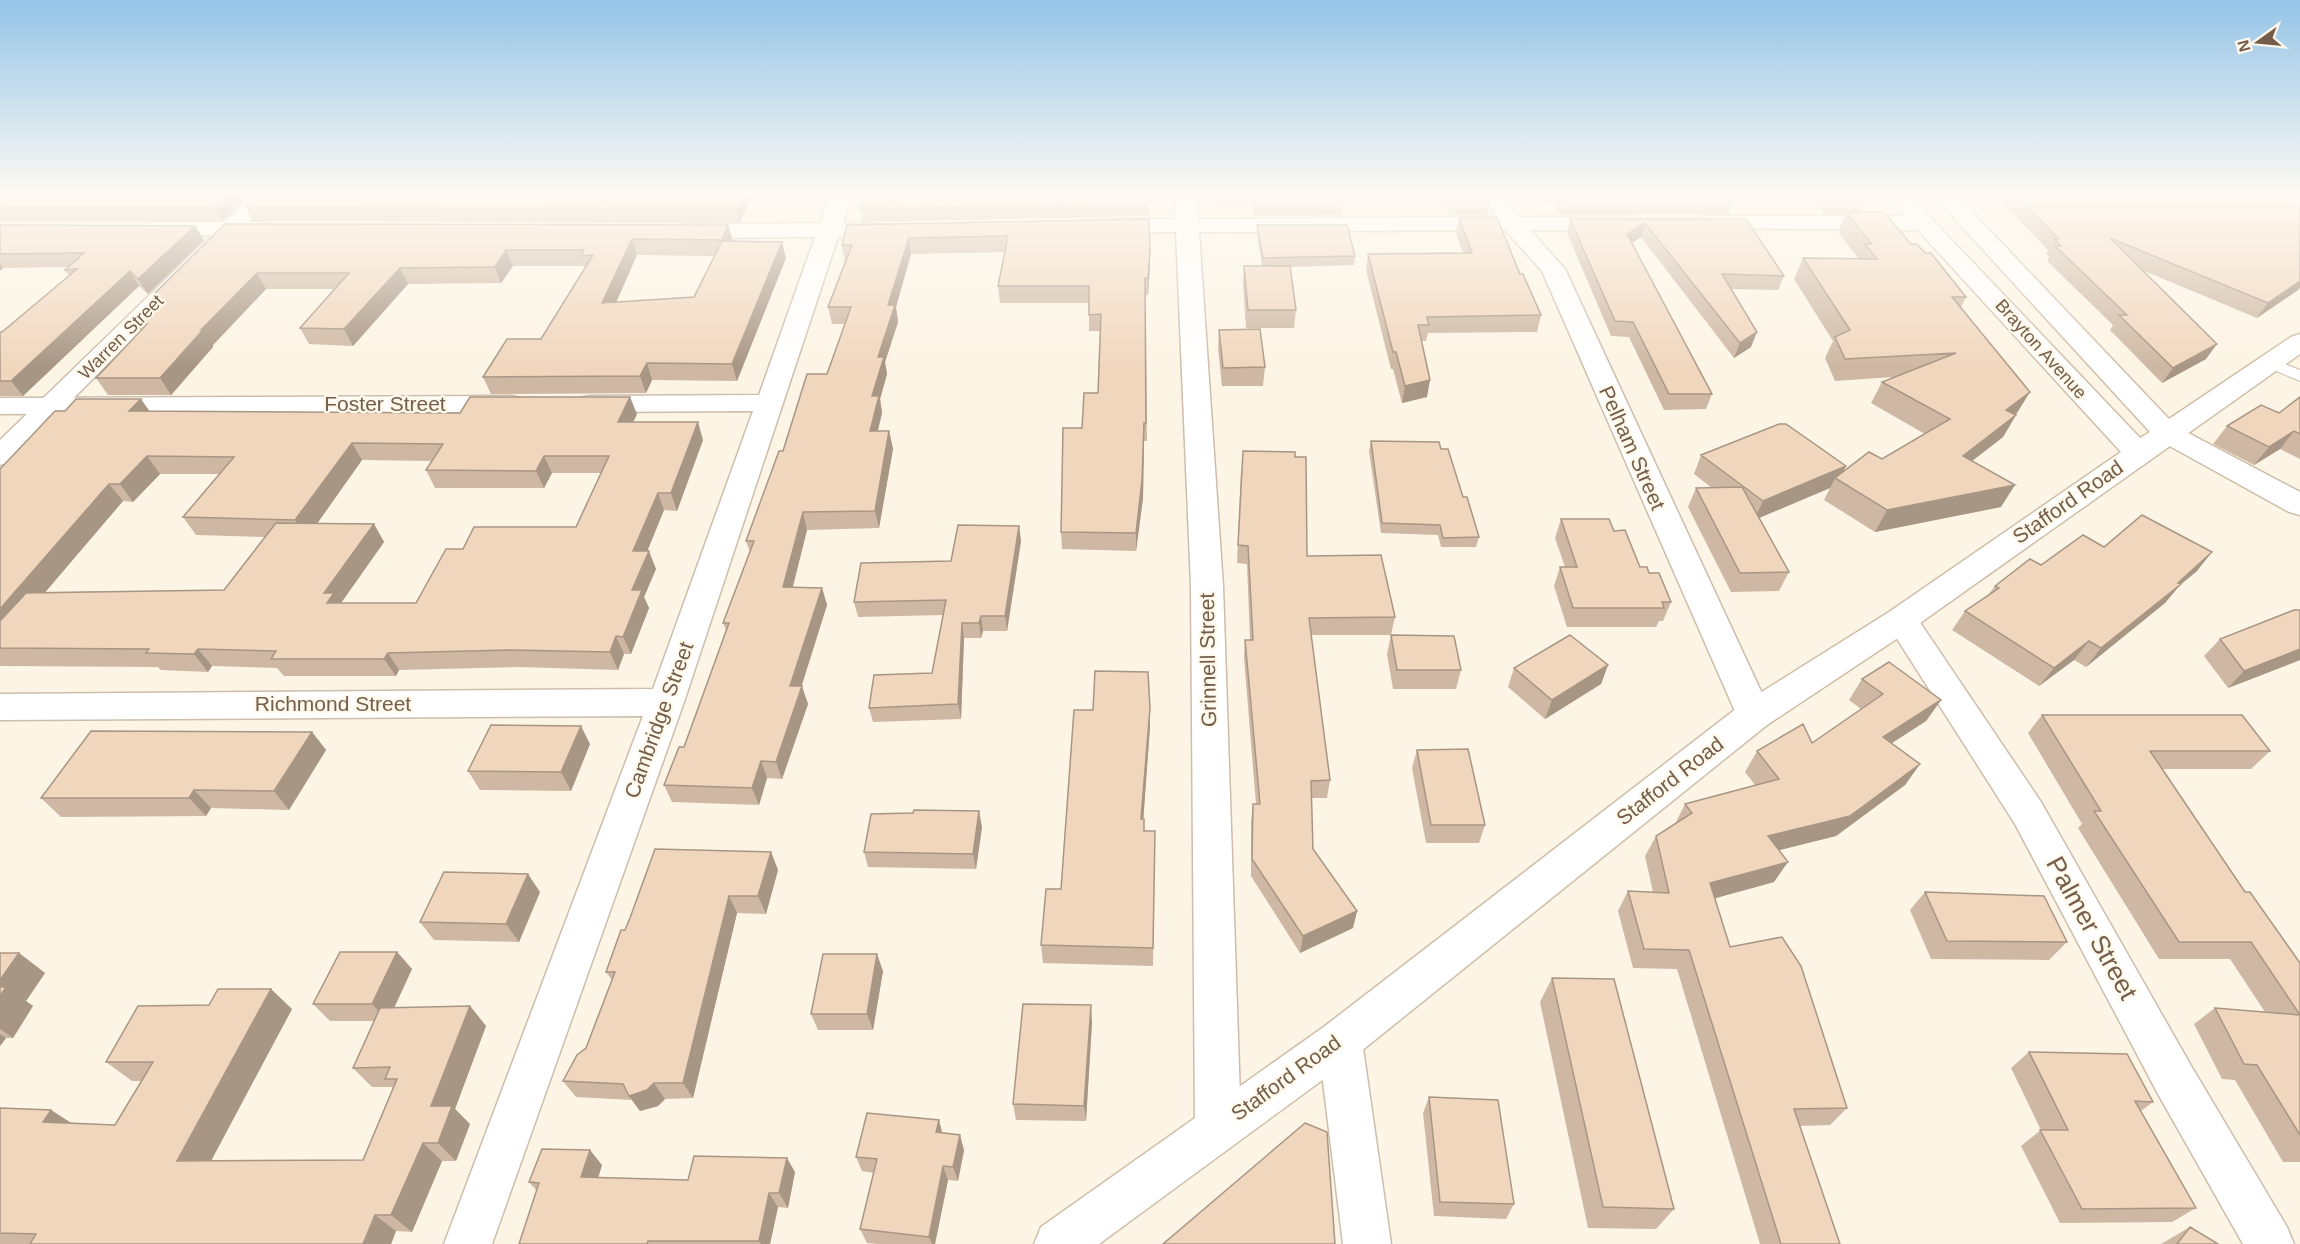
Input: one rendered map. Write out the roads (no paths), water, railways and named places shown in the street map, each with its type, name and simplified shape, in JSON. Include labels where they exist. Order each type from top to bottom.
[{"type":"street","name":"Warren Street","points":[[0,456],[208,251]]},
{"type":"street","name":"Cambridge Street","points":[[468,1244],[666,702],[823,251]]},
{"type":"street","name":"Grinnell Street","points":[[1187,251],[1207,586],[1218,1127]]},
{"type":"street","name":"Pelham Street","points":[[1537,251],[1553,269],[1754,715]]},
{"type":"street","name":"Brayton Avenue","points":[[1950,251],[2152,443]]},
{"type":"street","name":"Brayton Avenue","points":[[1991,251],[2152,443]]},
{"type":"street","name":"Stafford Road","points":[[1058,1244],[1340,1041],[1754,715],[1901,620],[2300,342]]},
{"type":"street","points":[[567,404],[771,403]]},
{"type":"street","name":"Foster Street","points":[[0,406],[531,404]]},
{"type":"street","points":[[2152,443],[2300,505]]},
{"type":"street","name":"Palmer Street","points":[[1901,620],[2028,813],[2174,1079],[2270,1244]]},
{"type":"street","name":"Richmond Street","points":[[0,707],[666,702]]},
{"type":"street","points":[[1340,1041],[1367,1244]]},
{"type":"lane","points":[[2270,363],[2300,376]]}]
